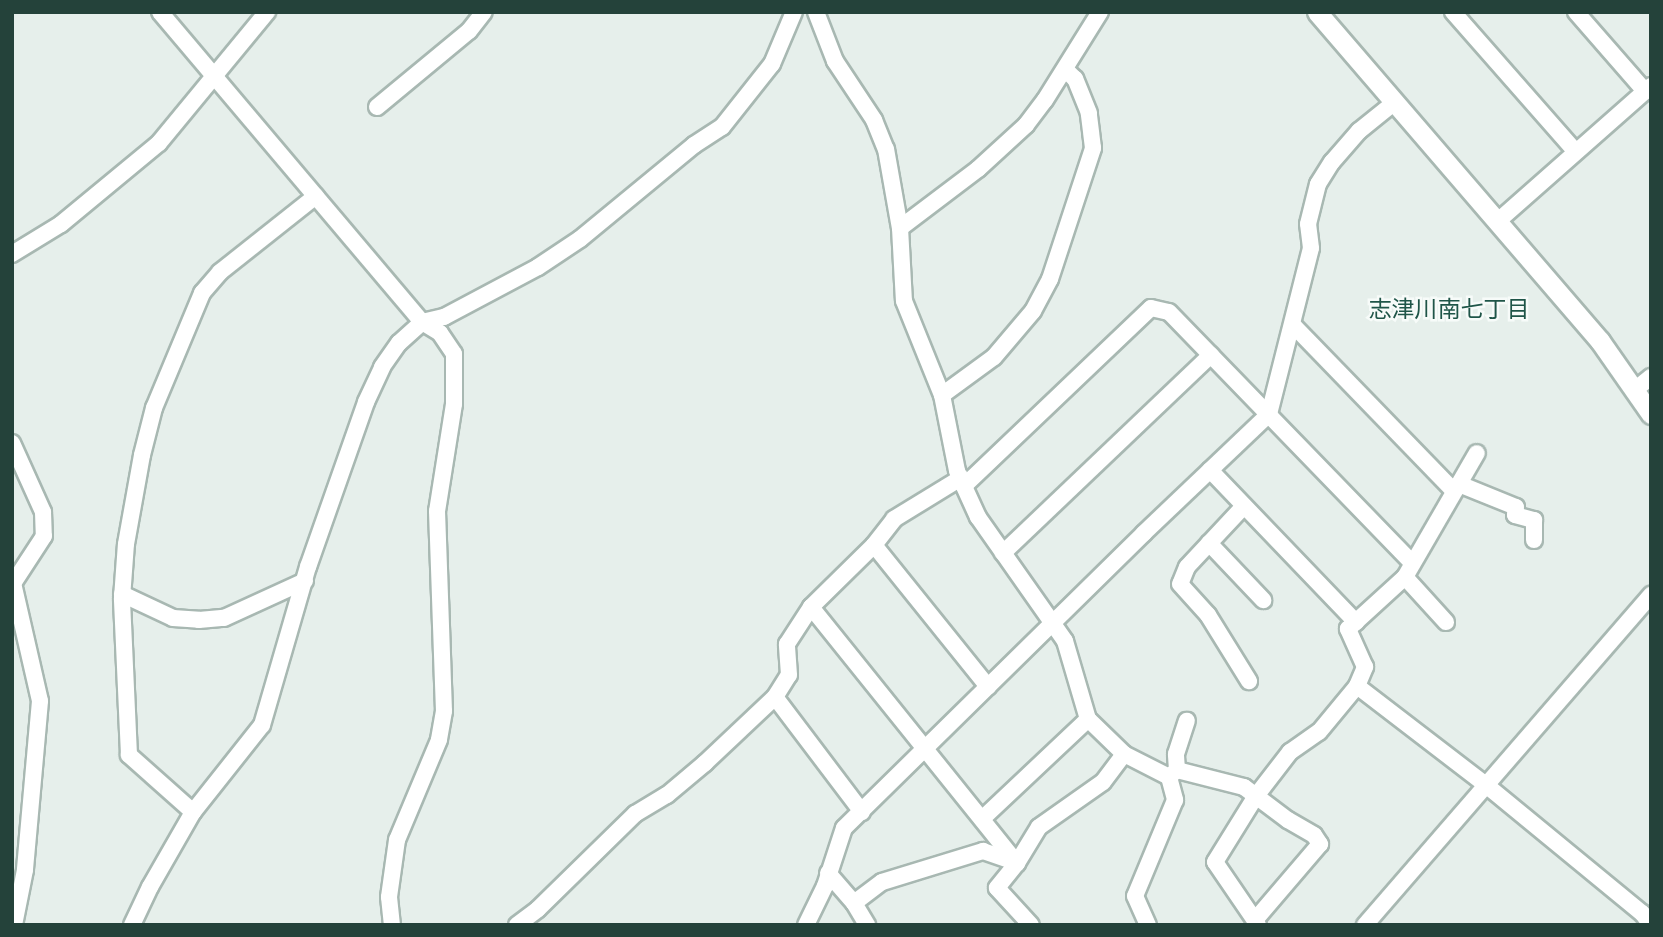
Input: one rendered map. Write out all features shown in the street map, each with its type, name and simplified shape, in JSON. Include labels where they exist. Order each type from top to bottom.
[{"type":"street","points":[[160,12],[422,322],[440,333],[454,354],[454,404],[437,511],[444,711],[439,740],[397,840],[389,897],[392,924]]},
{"type":"street","points":[[377,107],[469,30],[484,12]]},
{"type":"street","points":[[132,925],[193,812],[262,725],[304,581],[366,402],[382,367],[399,343],[422,322],[444,317],[549,260],[580,239],[694,145],[722,127],[772,64],[794,12]]},
{"type":"street","points":[[816,12],[835,61],[874,120],[886,149],[900,228],[904,301],[942,395],[962,482],[978,517],[1065,641],[1088,719],[1124,754],[1173,773],[1244,787],[1255,796],[1288,820],[1314,835],[1320,844],[1256,922],[1215,862],[1255,796],[1290,752],[1319,732],[1357,686],[1365,667],[1348,629],[1408,570],[1477,453]]},
{"type":"street","points":[[900,228],[1003,148],[1045,100],[1100,12]]},
{"type":"street","points":[[1317,12],[1600,341],[1644,383],[1651,414]]},
{"type":"street","points":[[1453,12],[1575,151]]},
{"type":"street","points":[[1498,221],[1648,89],[1576,12]]},
{"type":"street","points":[[12,254],[61,224],[159,143],[261,16]]},
{"type":"street","points":[[942,395],[994,357],[1033,311],[1051,279],[1093,148],[1089,113],[1075,79],[1065,69]]},
{"type":"street","points":[[806,925],[844,828],[1269,414],[1311,248],[1308,224],[1318,184],[1332,162],[1359,131],[1395,102]]},
{"type":"street","points":[[193,812],[129,755],[122,594],[125,544],[142,455],[155,408],[202,293],[220,272],[316,196]]},
{"type":"street","points":[[517,925],[538,909],[635,814],[667,796],[775,697],[789,675],[787,644],[811,607],[874,545],[894,519],[962,482],[1151,307],[1168,312],[1269,414],[1408,570],[1446,622]]},
{"type":"street","points":[[1293,325],[1456,487],[1516,507],[1516,515],[1535,520],[1534,540]]},
{"type":"street","points":[[1003,554],[1211,355]]},
{"type":"street","points":[[12,443],[43,512],[44,536],[13,584],[40,701],[25,870],[14,925]]},
{"type":"street","points":[[1210,470],[1356,622]]},
{"type":"street","points":[[1244,506],[1187,566],[1180,584],[1208,615],[1250,681]]},
{"type":"street","points":[[1209,543],[1263,600]]},
{"type":"street","points":[[874,545],[988,687]]},
{"type":"street","points":[[122,594],[173,618],[199,620],[224,618],[304,581]]},
{"type":"street","points":[[1366,925],[1651,595]]},
{"type":"street","points":[[811,607],[1017,863]]},
{"type":"street","points":[[1357,686],[1486,785],[1642,913],[1651,925]]},
{"type":"street","points":[[775,697],[862,812]]},
{"type":"street","points":[[982,819],[1088,719]]},
{"type":"street","points":[[1148,925],[1135,896],[1175,800],[1173,773],[1187,721]]},
{"type":"street","points":[[1031,925],[997,888],[1040,827],[1102,782],[1124,754]]},
{"type":"street","points":[[854,903],[882,882],[984,851],[1017,863]]},
{"type":"street","points":[[828,873],[854,903],[867,925]]},
{"type":"district","name":"志津川南七丁目","points":[[1449,308]]}]
